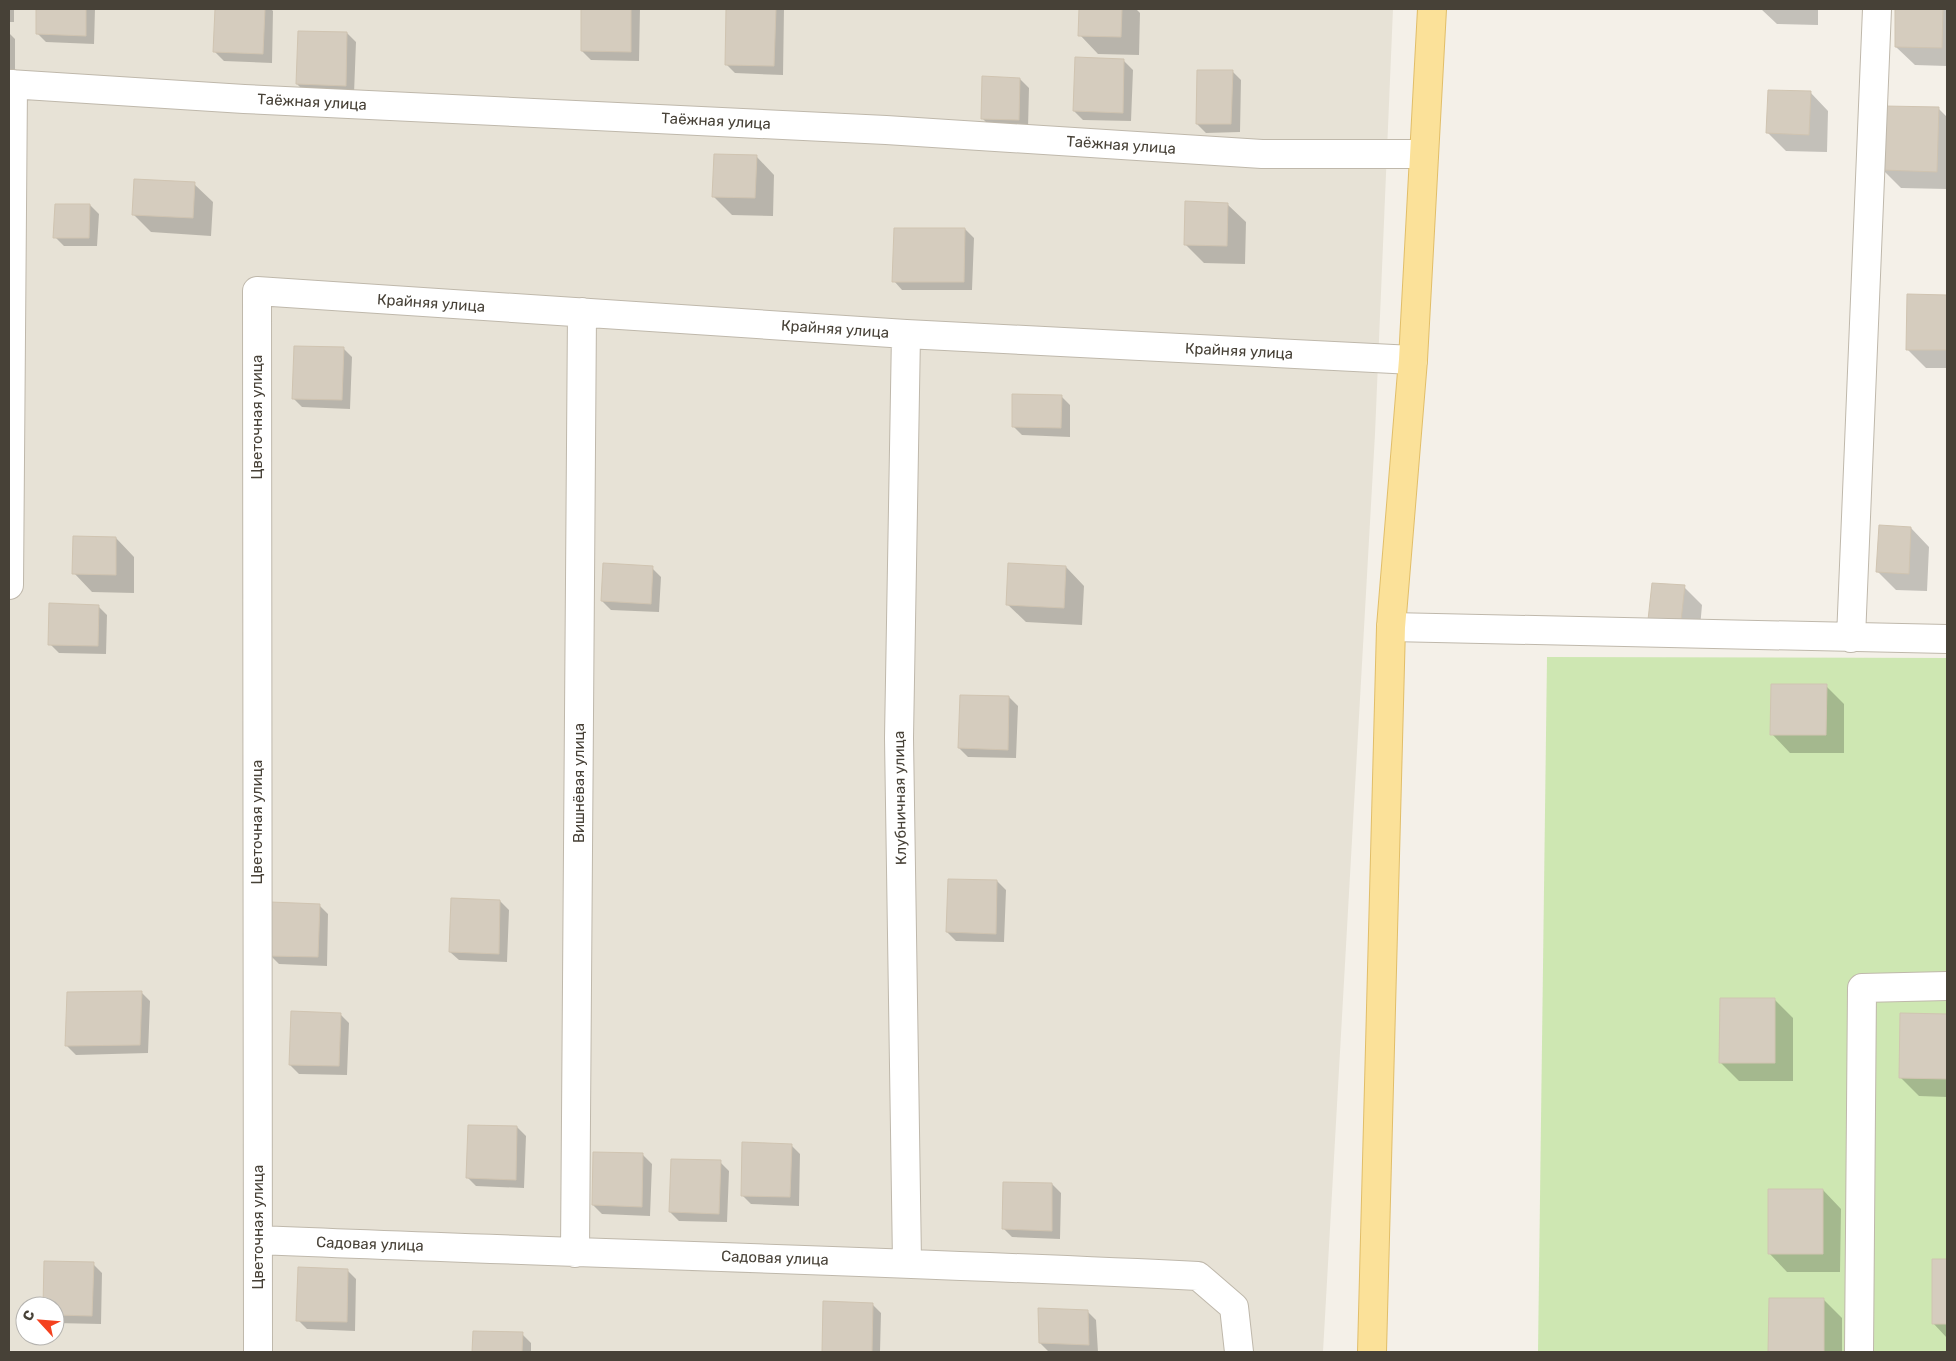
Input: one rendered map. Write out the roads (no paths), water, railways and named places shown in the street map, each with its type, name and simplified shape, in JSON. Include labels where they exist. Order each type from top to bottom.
[{"type":"main road","points":[[1372,1352],[1391,626],[1414,360],[1432,9]]},
{"type":"street","points":[[1851,638],[1877,9]]},
{"type":"street","name":"Таёжная улица","points":[[11,84],[244,99],[886,130],[1262,154],[1424,154]]},
{"type":"street","points":[[9,585],[11,84]]},
{"type":"street","name":"Крайняя улица","points":[[257,291],[906,334],[1414,360]]},
{"type":"street","name":"Цветочная улица","points":[[257,291],[258,1352]]},
{"type":"street","name":"Вишнёвая улица","points":[[575,1253],[582,312]]},
{"type":"street","name":"Клубничная улица","points":[[906,334],[899,738],[907,1262]]},
{"type":"street","points":[[1391,626],[1947,639]]},
{"type":"street","points":[[1859,1352],[1862,988],[1947,986]]},
{"type":"street","name":"Садовая улица","points":[[258,1240],[575,1253],[907,1262],[1198,1276],[1234,1307],[1239,1352]]}]
